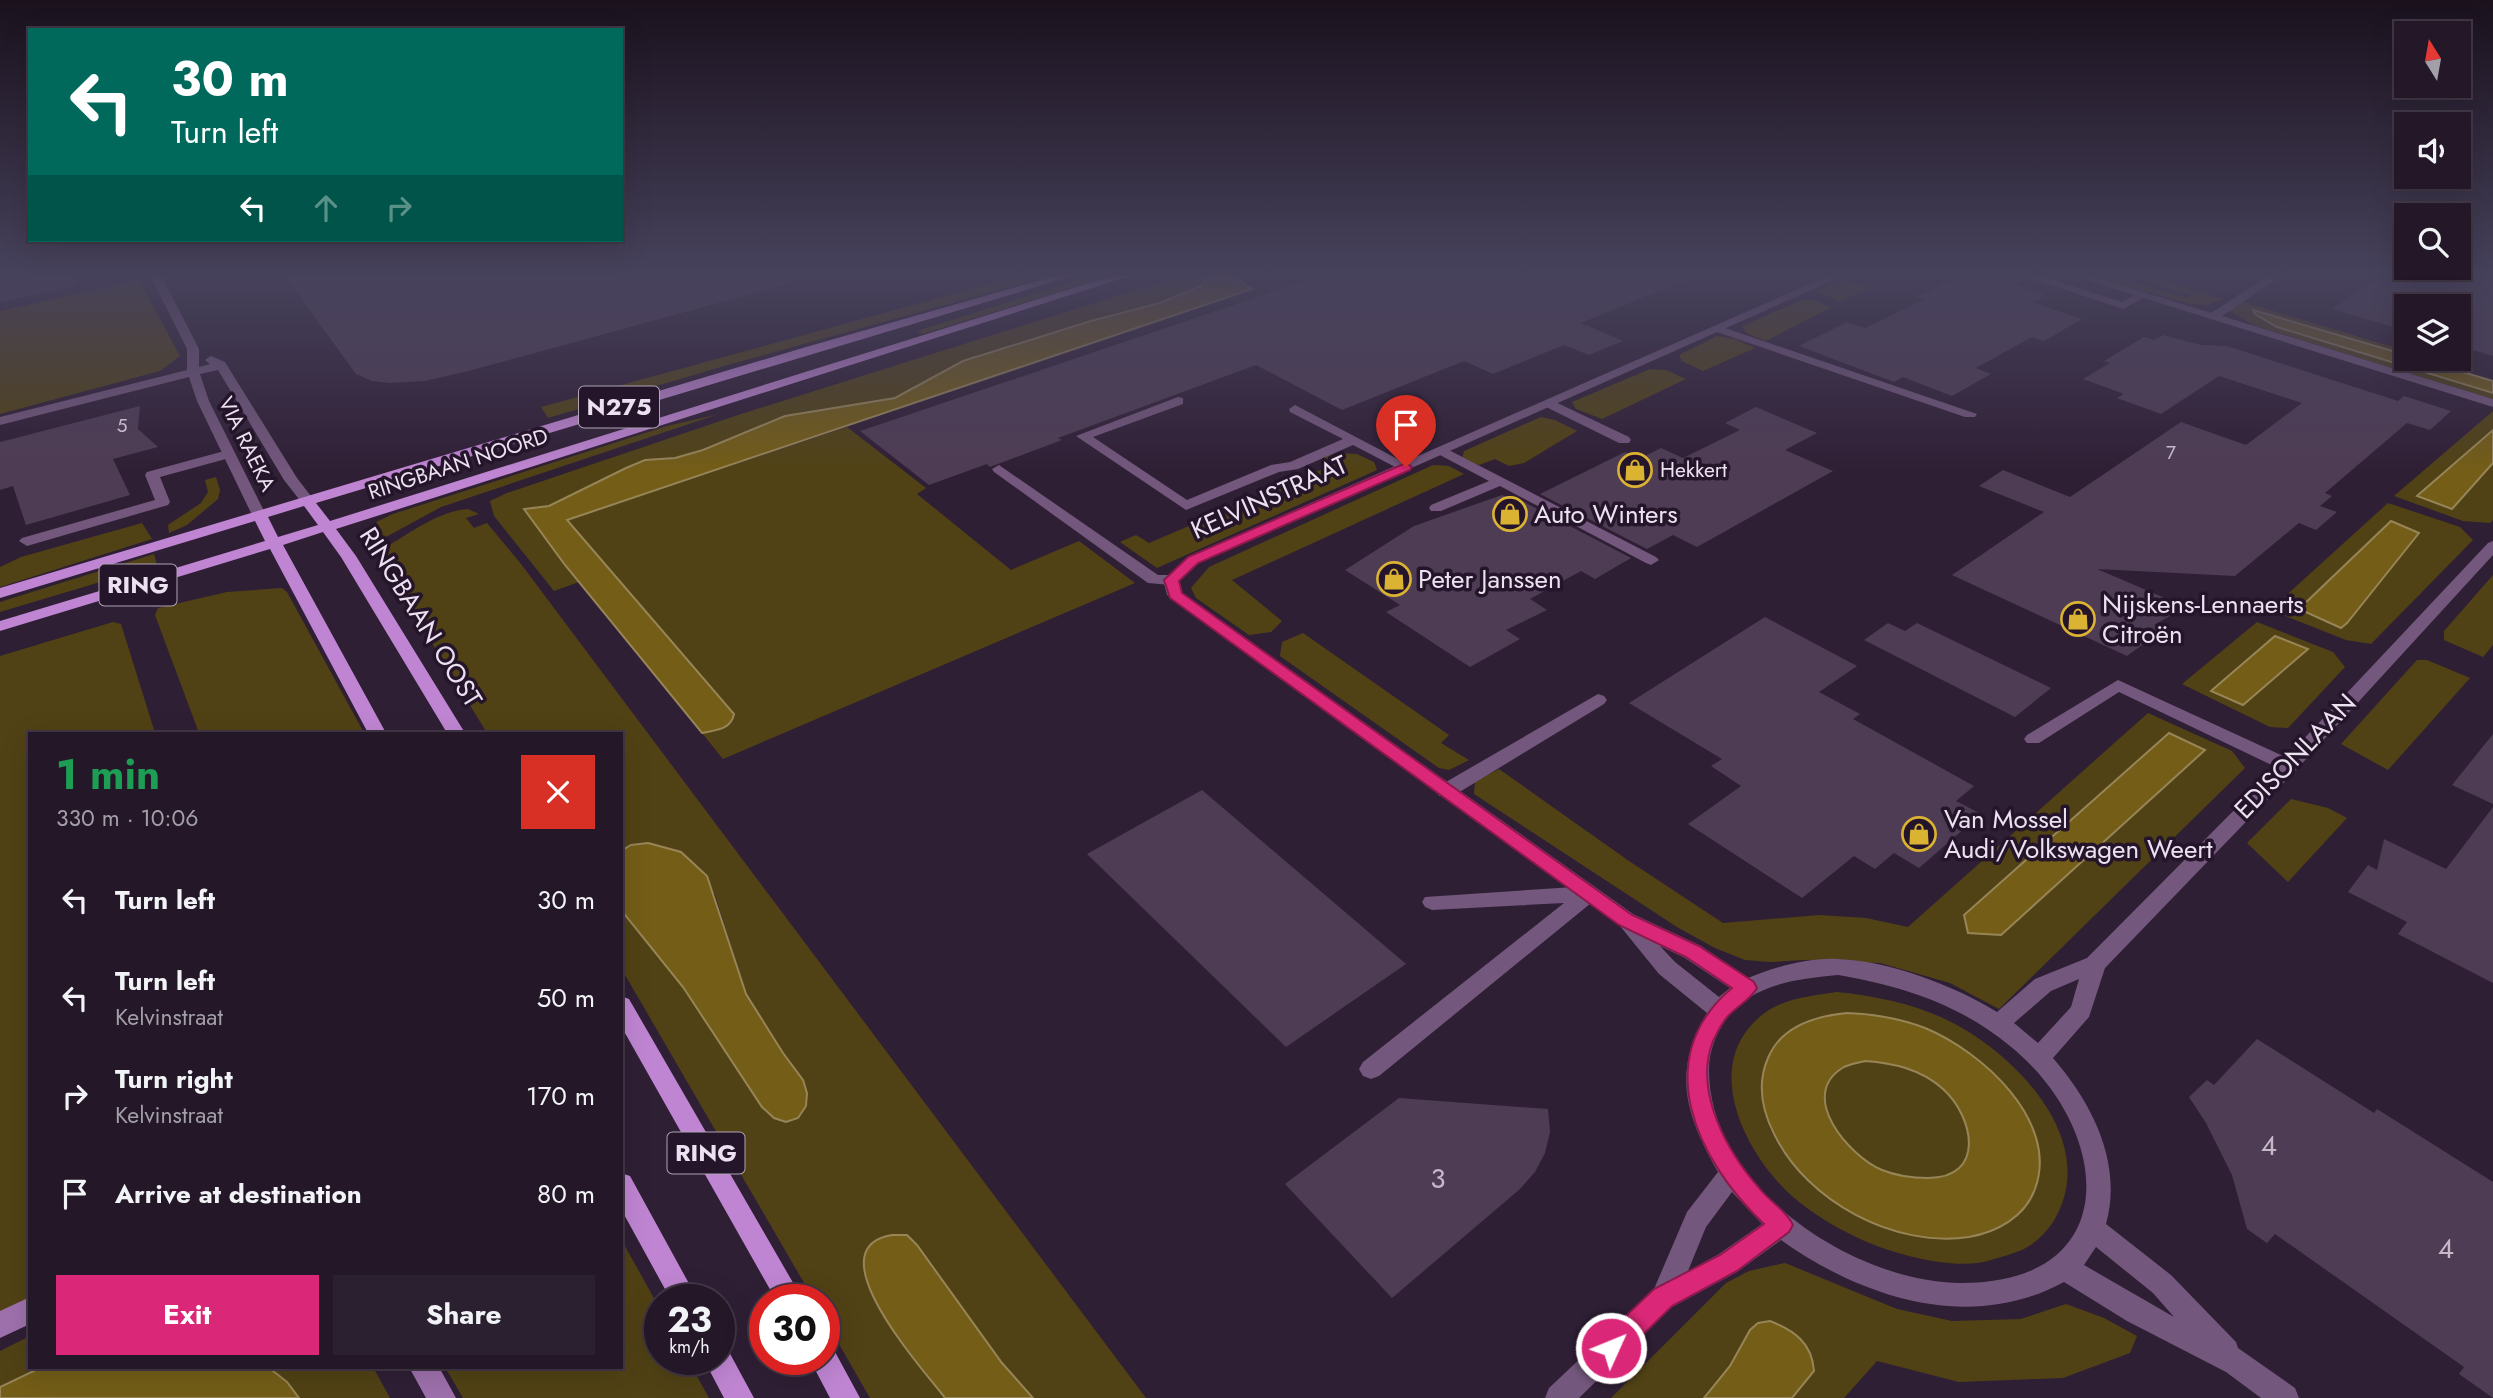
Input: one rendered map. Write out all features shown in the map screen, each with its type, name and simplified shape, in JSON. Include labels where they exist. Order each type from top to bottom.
[{"type":"main road","name":"RINGBAAN NOORD","points":[[0,593],[843,340]]},
{"type":"main road","name":"RINGBAAN NOORD","points":[[0,626],[276,544],[916,340]]},
{"type":"main road","name":"RINGBAAN OOST","points":[[307,500],[329,527],[455,732]]},
{"type":"main road","points":[[259,515],[376,732]]},
{"type":"main road","name":"RING","points":[[623,1009],[781,1284]]},
{"type":"main road","points":[[623,1188],[676,1284]]},
{"type":"main road","points":[[727,1375],[740,1398]]},
{"type":"main road","points":[[833,1375],[846,1398]]},
{"type":"street","name":"VIA RAEKA","points":[[189,340],[193,349],[193,372],[203,401],[259,515]]},
{"type":"street","name":"KELVINSTRAAT","points":[[1171,580],[1193,560],[1692,340]]},
{"type":"street","points":[[1751,340],[1970,414]]},
{"type":"street","points":[[2289,340],[2493,403]]},
{"type":"street","name":"VIA RAEKA","points":[[193,349],[221,365],[291,480],[307,500]]},
{"type":"street","points":[[0,422],[221,365]]},
{"type":"street","points":[[1178,401],[1083,436],[1186,506],[1276,468],[1293,466],[1353,440]]},
{"type":"street","points":[[1549,403],[1624,440]]},
{"type":"street","points":[[1295,409],[1406,467]]},
{"type":"street","points":[[1443,451],[1651,560]]},
{"type":"street","points":[[27,541],[163,502],[152,475],[228,454]]},
{"type":"street","points":[[999,469],[1154,580],[1171,580],[1175,595],[1626,920],[1693,951],[1747,988]]},
{"type":"street","points":[[1436,509],[1501,481]]},
{"type":"street","name":"EDISONLAAN","points":[[1998,1024],[2042,985],[2095,964],[2289,766],[2493,546]]},
{"type":"street","points":[[2033,739],[2118,685],[2289,766]]},
{"type":"street","points":[[1446,791],[1598,700]]},
{"type":"street","points":[[1432,902],[1589,894]]},
{"type":"street","points":[[1371,1069],[1589,894]]},
{"type":"street","points":[[1626,920],[1667,968],[1720,1010]]},
{"type":"street","name":"EDISONLAAN","points":[[2039,1058],[2081,1011],[2095,964]]},
{"type":"street","points":[[1838,967],[1891,975],[1946,994],[1998,1024],[2039,1058],[2072,1100],[2094,1143],[2101,1188],[2093,1229],[2081,1249],[2064,1267],[2020,1289],[1963,1296],[1900,1287],[1887,1282],[1837,1262],[1781,1225],[1754,1200],[1732,1172],[1706,1127],[1697,1082],[1702,1043],[1720,1010],[1747,988],[1788,972],[1838,967]]},
{"type":"street","points":[[1663,1298],[1696,1220],[1732,1172]]},
{"type":"street","points":[[1559,1398],[1663,1298],[1728,1263],[1781,1225]]},
{"type":"street","points":[[2093,1229],[2162,1284],[2236,1362]]},
{"type":"street","points":[[2064,1267],[2137,1312],[2236,1362],[2285,1398]]},
{"type":"street","points":[[0,1325],[28,1311]]},
{"type":"street","points":[[424,1369],[442,1398]]},
{"type":"shaded area","points":[[0,340],[171,340],[180,356],[160,371],[0,414]]},
{"type":"shaded area","points":[[785,340],[817,340],[548,418],[541,407]]},
{"type":"shaded area","points":[[976,340],[1029,340],[963,361],[895,398],[785,416],[703,450],[675,458],[645,460],[549,506],[524,510],[579,582],[554,591],[494,516],[490,501],[507,493],[741,414]]},
{"type":"shaded area","points":[[1029,340],[1100,340],[567,520],[734,714],[730,723],[722,728],[702,733],[565,565],[524,509],[549,506],[645,460],[675,458],[703,450],[785,416],[895,398],[963,361]]},
{"type":"shaded area","points":[[1709,340],[1738,340],[1755,348],[1703,371],[1682,361],[1679,355]]},
{"type":"shaded area","points":[[2302,340],[2340,340],[2394,359],[2394,368]]},
{"type":"shaded area","points":[[2320,340],[2356,340],[2394,351],[2394,363]]},
{"type":"shaded area","points":[[2356,340],[2370,340],[2394,347],[2394,351]]},
{"type":"shaded area","points":[[1650,369],[1666,370],[1686,379],[1602,419],[1576,409],[1572,402]]},
{"type":"shaded area","points":[[2402,371],[2429,371],[2493,393],[2493,399]]},
{"type":"shaded area","points":[[2421,371],[2459,371],[2493,381],[2493,393]]},
{"type":"shaded area","points":[[2493,411],[2493,430],[2417,495],[2452,509],[2493,463],[2493,520],[2490,523],[2463,521],[2394,496]]},
{"type":"shaded area","points":[[719,414],[441,507],[364,549],[363,536],[378,521],[393,514],[667,426]]},
{"type":"shaded area","points":[[1541,417],[1555,420],[1577,431],[1524,463],[1509,466],[1495,459],[1479,465],[1462,459],[1464,451]]},
{"type":"shaded area","points":[[847,427],[926,488],[917,494],[1011,570],[1079,541],[1135,583],[723,759],[702,733],[719,730],[734,714],[566,520]]},
{"type":"shaded area","points":[[2493,430],[2493,463],[2452,509],[2417,496]]},
{"type":"shaded area","points":[[1339,453],[1357,454],[1374,462],[1377,470],[1157,568],[1120,542],[1136,535],[1149,543],[1332,465],[1319,457]]},
{"type":"shaded area","points":[[1433,465],[1449,466],[1464,474],[1232,580],[1282,621],[1271,632],[1249,635],[1196,598],[1191,588],[1209,567]]},
{"type":"shaded area","points":[[216,477],[220,490],[218,499],[187,525],[169,533],[168,525],[201,503],[208,492],[205,480]]},
{"type":"shaded area","points":[[2388,503],[2460,527],[2473,540],[2371,644],[2346,640],[2270,610]],"holes":[[[2404,526],[2418,534],[2347,623]]]},
{"type":"shaded area","points":[[468,509],[479,514],[466,518],[474,528],[487,523],[521,564],[1146,1398],[1033,1398],[1002,1363],[907,1235],[880,1237],[874,1299],[945,1398],[870,1398],[840,1346],[840,1284],[805,1284],[623,971],[623,912],[683,987],[762,1107],[778,1119],[798,1118],[803,1080],[746,994],[715,895],[681,852],[648,843],[631,845],[623,850],[623,732],[486,732],[376,552],[443,515]]},
{"type":"shaded area","points":[[2391,521],[2419,533],[2347,623],[2341,628],[2299,609]]},
{"type":"shaded area","points":[[142,523],[152,539],[0,587],[0,567],[21,557]]},
{"type":"shaded area","points":[[154,554],[157,565],[0,612],[0,602]]},
{"type":"shaded area","points":[[2493,575],[2493,645],[2483,657],[2444,640],[2444,631]]},
{"type":"shaded area","points":[[282,588],[287,592],[363,732],[199,732],[155,615],[158,608],[227,592]]},
{"type":"shaded area","points":[[113,622],[121,624],[155,732],[28,732],[28,1298],[0,1312],[0,656]]},
{"type":"shaded area","points":[[2257,622],[2333,652],[2345,667],[2288,728],[2270,727],[2182,684]],"holes":[[[2308,649],[2243,705],[2211,691]]]},
{"type":"shaded area","points":[[1303,633],[1449,735],[1441,743],[1469,760],[1449,770],[1439,768],[1280,656],[1282,642]]},
{"type":"shaded area","points":[[2275,636],[2308,649],[2243,705],[2211,691]]},
{"type":"shaded area","points":[[2417,660],[2427,660],[2470,678],[2388,770],[2341,744]]},
{"type":"shaded area","points":[[2148,713],[2232,751],[2245,768],[1999,1009],[1950,983],[1880,963],[1745,960],[1715,948],[1677,927],[1474,794],[1475,781],[1499,769],[1629,861],[1723,923],[1819,915],[1866,918],[1908,927]]},
{"type":"shaded area","points":[[2169,733],[2205,750],[2001,935],[1968,933],[1964,915]]},
{"type":"shaded area","points":[[2291,799],[2328,808],[2347,818],[2288,882],[2247,843]]},
{"type":"shaded area","points":[[648,843],[681,852],[707,876],[746,994],[803,1080],[807,1093],[806,1106],[798,1118],[786,1122],[774,1118],[762,1107],[683,987],[623,912],[623,850],[631,845]]},
{"type":"shaded area","points":[[1837,992],[1890,1000],[1940,1017],[1993,1049],[2033,1088],[2049,1111],[2060,1135],[2067,1161],[2066,1187],[2058,1213],[2047,1229],[2028,1247],[1982,1262],[1954,1264],[1886,1249],[1826,1221],[1780,1185],[1763,1163],[1748,1139],[1737,1113],[1732,1086],[1733,1061],[1743,1036],[1770,1009],[1788,1001]],"holes":[[[1832,1014],[1894,1020],[1950,1041],[1975,1057],[1997,1077],[2016,1101],[2032,1129],[1993,1231],[1957,1238],[1934,1238],[1875,1223],[1828,1197],[1807,1180],[1789,1160],[1775,1138],[1765,1115],[1762,1089],[1763,1073],[1770,1055],[1792,1034],[1819,1018]]]},
{"type":"shaded area","points":[[1835,1014],[1877,1016],[1925,1028],[1969,1053],[1991,1071],[2010,1092],[2026,1114],[2036,1138],[2040,1164],[2030,1199],[2009,1222],[1969,1237],[1941,1239],[1883,1227],[1856,1215],[1831,1199],[1808,1180],[1789,1158],[1774,1134],[1764,1106],[1762,1087],[1765,1067],[1774,1047],[1791,1030],[1812,1020]],"holes":[[[1865,1061],[1896,1065],[1925,1076],[1954,1101],[1967,1129],[1969,1144],[1966,1157],[1959,1168],[1947,1175],[1928,1178],[1893,1174],[1869,1163],[1843,1139],[1826,1108],[1825,1093],[1830,1079],[1846,1066]]]},
{"type":"shaded area","points":[[1864,1061],[1896,1065],[1925,1076],[1954,1101],[1967,1129],[1969,1144],[1967,1157],[1960,1168],[1947,1175],[1929,1178],[1893,1174],[1869,1163],[1843,1139],[1826,1108],[1825,1093],[1830,1079],[1844,1067]]},
{"type":"shaded area","points":[[892,1235],[907,1235],[917,1245],[1002,1363],[1033,1398],[945,1398],[898,1337],[868,1285],[864,1262],[871,1245]]},
{"type":"shaded area","points":[[623,1243],[646,1284],[644,1375],[696,1375],[709,1398],[463,1398],[446,1369],[623,1369]]},
{"type":"shaded area","points":[[1785,1263],[1897,1309],[1952,1321],[2021,1319],[2066,1304],[2104,1318],[2137,1336],[2130,1353],[2063,1378],[1959,1382],[1877,1361],[1844,1398],[1792,1398],[1803,1386],[1784,1327],[1770,1321],[1758,1323],[1750,1330],[1730,1366],[1704,1398],[1611,1398],[1726,1283],[1749,1271]]},
{"type":"shaded area","points":[[1770,1321],[1801,1339],[1813,1361],[1814,1371],[1792,1398],[1704,1398],[1730,1366],[1750,1330],[1758,1323]]},
{"type":"shaded area","points":[[28,1337],[28,1369],[38,1369],[0,1387],[0,1351]]},
{"type":"shaded area","points":[[38,1369],[271,1369],[287,1382],[299,1398],[0,1398],[0,1387]]},
{"type":"shaded area","points":[[271,1369],[374,1369],[390,1398],[299,1398],[287,1382]]},
{"type":"building","points":[[331,340],[581,340],[425,381],[390,383],[372,381],[356,374]]},
{"type":"building","points":[[1129,340],[1623,341],[1589,355],[1564,345],[1493,374],[1464,361],[1342,410],[1256,365],[1058,438],[1062,440],[990,467],[987,464],[929,485],[860,431]]},
{"type":"building","points":[[1811,340],[2026,340],[1976,368],[1991,374],[1952,396],[1903,377],[1894,382],[1799,346]]},
{"type":"building","points":[[2139,340],[2183,340],[2201,345],[2227,346],[2398,401],[2404,396],[2451,411],[2430,430],[2407,423],[2325,493],[2332,496],[2320,506],[2337,512],[2316,530],[2299,523],[2235,576],[2097,569],[2186,607],[2154,625],[2164,629],[2127,656],[1952,575],[2044,512],[1979,486],[2003,470],[2070,497],[2181,422],[2246,445],[2302,403],[2219,376],[2161,414],[2117,398],[2124,394],[2083,379],[2110,363],[2104,361]]},
{"type":"building","points":[[2471,340],[2493,340],[2493,356],[2471,350]]},
{"type":"building","points":[[140,406],[138,429],[158,447],[113,459],[130,495],[26,525],[13,486],[0,490],[0,442]]},
{"type":"building","points":[[1756,407],[1817,433],[1785,450],[1833,471],[1697,547],[1673,535],[1647,549],[1540,494],[1625,452],[1639,459],[1661,448],[1683,458],[1740,430],[1725,423]]},
{"type":"building","points":[[1502,495],[1519,504],[1524,502],[1631,558],[1595,579],[1581,571],[1530,599],[1547,610],[1506,630],[1520,639],[1470,667],[1386,612],[1400,605],[1345,570],[1414,526]]},
{"type":"building","points":[[1765,617],[1857,666],[1819,692],[1860,714],[1853,719],[1974,786],[1956,801],[1981,814],[1919,868],[1894,853],[1875,869],[1854,856],[1802,898],[1688,824],[1741,786],[1711,766],[1722,759],[1629,703]]},
{"type":"building","points":[[1888,623],[1905,631],[1917,623],[2051,688],[2015,717],[1864,640]]},
{"type":"building","points":[[2493,734],[2493,804],[2452,785]]},
{"type":"building","points":[[1202,790],[1406,964],[1286,1047],[1087,854]]},
{"type":"building","points":[[2493,807],[2493,983],[2398,934],[2407,922],[2348,892],[2368,865],[2377,870],[2384,839],[2446,869]]},
{"type":"building","points":[[2257,1039],[2374,1113],[2377,1109],[2493,1182],[2493,1398],[2459,1374],[2464,1367],[2275,1234],[2267,1243],[2247,1229],[2232,1175],[2206,1123],[2189,1097],[2207,1080],[2214,1085]]},
{"type":"building","points":[[1399,1098],[1548,1109],[1550,1132],[1545,1153],[1535,1172],[1520,1189],[1392,1298],[1285,1184]]},
{"type":"place","name":"Hekkert","points":[[1635,470]]},
{"type":"place","name":"Auto Winters","points":[[1510,514]]},
{"type":"place","name":"Peter Janssen","points":[[1394,579]]},
{"type":"place","name":"Nijskens-Lennaerts Citroën","points":[[2078,619]]},
{"type":"place","name":"Van Mossel Audi/Volkswagen Weert","points":[[1919,834]]},
{"type":"route","points":[[1406,467],[1193,560],[1171,580],[1175,595],[1626,920],[1693,951],[1747,988],[1720,1010],[1702,1043],[1697,1082],[1706,1127],[1732,1172],[1754,1200],[1781,1225],[1728,1263],[1663,1298],[1611,1348]]}]
